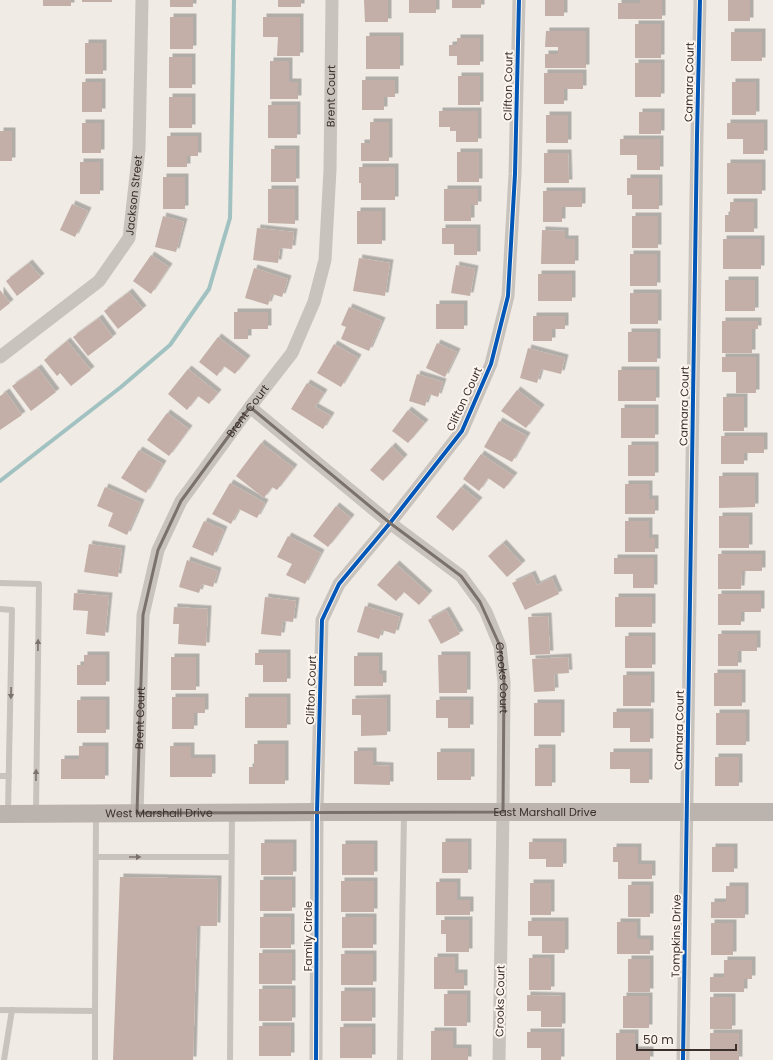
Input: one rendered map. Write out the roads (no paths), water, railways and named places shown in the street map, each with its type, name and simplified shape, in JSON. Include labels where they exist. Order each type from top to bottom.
[{"type":"main road","name":"East Marshall Drive","points":[[317,812],[773,812]]},
{"type":"main road","name":"West Marshall Drive","points":[[4,814],[317,812]]},
{"type":"street","name":"Jackson Street","points":[[0,357],[99,281],[130,238],[139,149],[142,0]]},
{"type":"street","name":"Brent Court","points":[[137,813],[143,615],[158,550],[182,501],[250,407],[292,353],[314,302],[325,260],[330,170],[332,0]]},
{"type":"street","name":"Clifton Court","points":[[317,812],[322,620],[339,584],[390,523],[462,431],[491,364],[508,296],[515,174],[519,0]]},
{"type":"street","name":"Camara Court","points":[[686,812],[700,0]]},
{"type":"street","name":"Crooks Court","points":[[250,407],[390,523],[461,576],[486,612],[500,646],[504,682],[499,1060]]},
{"type":"street","name":"Family Circle","points":[[316,1060],[317,812]]},
{"type":"street","name":"Tompkins Drive","points":[[683,1060],[686,812]]},
{"type":"lane","points":[[0,583],[39,584],[36,814]]},
{"type":"lane","points":[[0,609],[12,610],[9,776],[4,814]]},
{"type":"lane","points":[[0,776],[9,776]]},
{"type":"lane","points":[[400,1060],[404,812]]},
{"type":"lane","points":[[230,1060],[232,813]]},
{"type":"lane","points":[[95,1060],[96,814]]},
{"type":"lane","points":[[96,857],[231,857]]},
{"type":"lane","points":[[0,1010],[95,1010]]},
{"type":"lane","points":[[4,1060],[12,1010]]},
{"type":"waterway","points":[[0,481],[121,387],[170,345],[209,289],[230,218],[234,0]]}]
